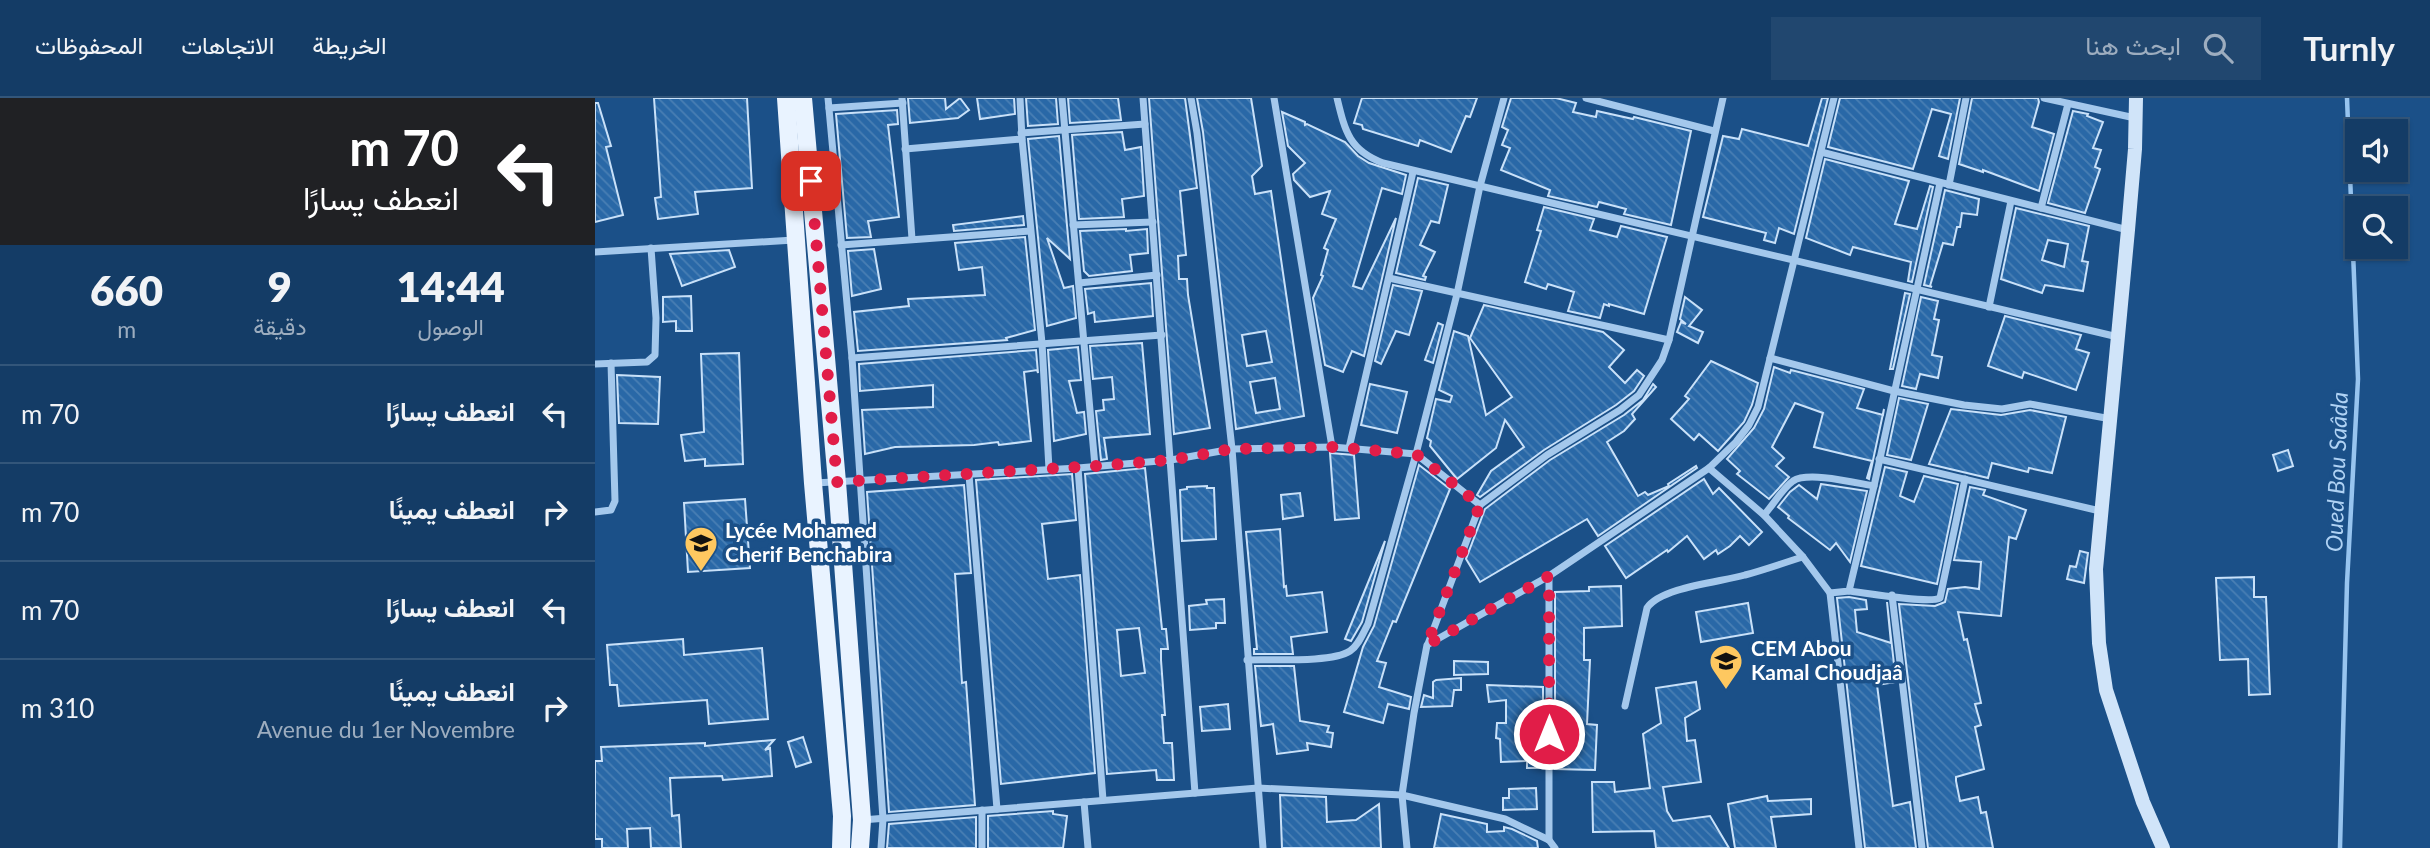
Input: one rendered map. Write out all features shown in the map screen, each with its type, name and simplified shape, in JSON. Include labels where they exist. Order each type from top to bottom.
[{"type":"main road","points":[[786,98],[813,483],[842,816],[841,848]]},
{"type":"main road","points":[[803,98],[837,482],[862,820],[860,848]]},
{"type":"street","points":[[828,98],[852,358],[883,819],[881,848]]},
{"type":"street","points":[[1020,98],[1042,343],[1049,469]]},
{"type":"street","points":[[1062,98],[1095,466]]},
{"type":"street","points":[[1143,98],[1195,793]]},
{"type":"street","points":[[1191,98],[1232,449],[1263,848]]},
{"type":"street","points":[[1274,98],[1332,447]]},
{"type":"street","points":[[1337,98],[1345,129],[1360,151],[1383,163],[2118,337]]},
{"type":"street","points":[[1247,660],[1333,657],[1348,652],[1357,645],[1368,624],[1458,294],[1480,186],[1504,98]]},
{"type":"street","points":[[1587,98],[1714,131]]},
{"type":"street","points":[[1625,108],[1627,98]]},
{"type":"street","points":[[1407,848],[1402,795],[1427,645],[1480,505],[1547,455],[1620,410],[1639,395],[1662,360],[1669,340],[1723,98]]},
{"type":"street","points":[[1427,645],[1549,576],[1709,468],[1749,425],[1758,407],[1834,98]]},
{"type":"street","points":[[1949,185],[1966,98]]},
{"type":"street","points":[[2044,98],[2135,118]]},
{"type":"street","points":[[2136,98],[2129,230],[2096,569],[2097,606],[2106,690],[2143,802],[2163,848]]},
{"type":"street","points":[[829,108],[902,100],[912,239]]},
{"type":"street","points":[[2041,208],[2068,104]]},
{"type":"street","points":[[905,149],[1145,124]]},
{"type":"street","points":[[1821,152],[2129,230]]},
{"type":"street","points":[[1349,448],[1413,172]]},
{"type":"street","points":[[1849,592],[1940,183]]},
{"type":"street","points":[[1989,307],[2011,201]]},
{"type":"street","points":[[1073,225],[1153,222]]},
{"type":"street","points":[[841,245],[1030,231]]},
{"type":"street","points":[[595,252],[795,240]]},
{"type":"street","points":[[595,364],[647,362],[655,355],[656,318],[651,248]]},
{"type":"street","points":[[1079,282],[1157,275]]},
{"type":"street","points":[[1389,278],[1669,340]]},
{"type":"street","points":[[852,358],[1162,335]]},
{"type":"street","points":[[1770,358],[1894,391],[1963,405],[2002,408],[2030,404],[2112,419]]},
{"type":"street","points":[[595,512],[611,510],[615,501],[611,363]]},
{"type":"street","points":[[813,483],[1078,468],[1171,460],[1232,449],[1332,447],[1416,454],[1480,505]]},
{"type":"street","points":[[1879,459],[2101,511]]},
{"type":"street","points":[[1078,468],[1103,800]]},
{"type":"street","points":[[1709,468],[1764,515],[1803,557],[1830,593],[1859,848]]},
{"type":"street","points":[[969,475],[996,809]]},
{"type":"street","points":[[1764,515],[1787,487],[1800,478],[1839,480],[1874,486]]},
{"type":"street","points":[[1830,593],[1892,595],[1933,601],[1940,598],[1965,479]]},
{"type":"street","points":[[1625,706],[1650,603],[1676,592],[1743,576],[1803,557]]},
{"type":"street","points":[[1549,576],[1549,840]]},
{"type":"street","points":[[1892,595],[1922,848]]},
{"type":"street","points":[[862,820],[1258,788],[1402,795],[1505,819],[1549,840],[1555,848]]},
{"type":"street","points":[[1084,802],[1088,848]]},
{"type":"street","points":[[982,810],[982,848]]},
{"type":"building","points":[[654,98],[747,98],[752,188],[695,192],[698,214],[658,219],[655,198],[661,197]]},
{"type":"building","points":[[908,98],[945,98],[946,109],[960,98],[969,110],[958,118],[910,123]]},
{"type":"building","points":[[977,98],[1014,98],[1015,114],[980,119]]},
{"type":"building","points":[[1026,98],[1056,98],[1058,124],[1028,126]]},
{"type":"building","points":[[1068,98],[1118,98],[1121,120],[1070,123]]},
{"type":"building","points":[[1149,98],[1185,98],[1197,188],[1180,191],[1186,255],[1178,256],[1179,279],[1187,279],[1210,428],[1174,434]]},
{"type":"building","points":[[1197,98],[1251,98],[1262,166],[1252,176],[1255,194],[1271,191],[1304,416],[1236,429]],"holes":[[[1266,331],[1272,362],[1247,366],[1242,335]],[[1275,378],[1280,409],[1256,413],[1250,382]]]},
{"type":"building","points":[[1362,98],[1477,98],[1470,117],[1466,116],[1451,152],[1420,140],[1418,146],[1363,129],[1362,125],[1354,123]]},
{"type":"building","points":[[1511,98],[1556,98],[1576,103],[1573,112],[1596,117],[1597,111],[1691,131],[1671,225],[1624,214],[1626,209],[1599,202],[1597,207],[1548,196],[1550,190],[1501,170],[1510,148],[1502,145],[1508,130],[1502,127]]},
{"type":"building","points":[[1822,98],[1828,98],[1794,234],[1779,228],[1775,243],[1764,240],[1766,233],[1703,217],[1723,136],[1739,139],[1742,129],[1808,146]]},
{"type":"building","points":[[1840,98],[1960,98],[1948,159],[1939,156],[1951,114],[1932,109],[1913,169],[1828,147]]},
{"type":"building","points":[[1972,98],[2038,98],[2032,127],[2054,134],[2039,191],[1959,164]]},
{"type":"building","points":[[595,103],[598,103],[611,146],[606,147],[623,215],[595,222]]},
{"type":"building","points":[[897,110],[898,124],[888,125],[899,217],[868,221],[871,237],[847,238],[836,114]]},
{"type":"building","points":[[2073,111],[2088,114],[2087,116],[2103,122],[2093,148],[2101,150],[2095,167],[2100,169],[2085,213],[2048,203]]},
{"type":"building","points":[[1282,112],[1345,142],[1369,163],[1406,175],[1402,194],[1382,188],[1353,286],[1362,289],[1396,218],[1364,356],[1352,351],[1343,372],[1325,365],[1313,298],[1323,276],[1321,275],[1328,250],[1324,248],[1336,219],[1322,214],[1330,191],[1310,197],[1294,180],[1293,174],[1305,163],[1288,146]]},
{"type":"building","points":[[1122,132],[1125,150],[1141,147],[1144,196],[1122,199],[1124,217],[1079,219],[1072,135]]},
{"type":"building","points":[[1059,136],[1070,259],[1047,238],[1064,288],[1073,286],[1076,318],[1047,326],[1028,139]]},
{"type":"building","points":[[1825,159],[1909,181],[1895,224],[1917,229],[1930,186],[1933,187],[1912,282],[1908,281],[1911,262],[1853,247],[1850,255],[1806,238]]},
{"type":"building","points":[[1418,178],[1448,185],[1439,223],[1431,221],[1420,245],[1435,252],[1423,276],[1426,277],[1425,280],[1396,273]]},
{"type":"building","points":[[1945,190],[1979,199],[1977,215],[1962,213],[1953,245],[1943,243],[1930,286],[1932,287],[1924,285]]},
{"type":"building","points":[[1544,207],[1594,219],[1590,230],[1617,237],[1621,226],[1667,237],[1644,314],[1609,304],[1604,304],[1600,318],[1568,311],[1574,292],[1548,284],[1546,289],[1525,282],[1541,231],[1537,230]]},
{"type":"building","points":[[2016,208],[2089,226],[2082,261],[2088,262],[2083,291],[2045,285],[2042,293],[2001,279]],"holes":[[[2048,240],[2068,244],[2064,267],[2042,260]]]},
{"type":"building","points":[[1023,216],[1024,225],[954,231],[953,225]]},
{"type":"building","points":[[1147,229],[1148,253],[1130,255],[1132,271],[1089,276],[1084,271],[1080,231]]},
{"type":"building","points":[[1025,237],[1035,330],[1006,338],[1007,340],[858,351],[854,312],[909,306],[908,299],[985,295],[982,267],[959,270],[955,243]]},
{"type":"building","points":[[874,249],[881,289],[852,296],[848,251]]},
{"type":"building","points":[[729,250],[735,267],[682,286],[670,254]]},
{"type":"building","points":[[1151,283],[1153,316],[1095,322],[1094,312],[1088,314],[1085,289]]},
{"type":"building","points":[[1393,285],[1422,291],[1409,335],[1396,331],[1381,364],[1375,361]]},
{"type":"building","points":[[1905,293],[1910,294],[1893,369],[1890,369]]},
{"type":"building","points":[[691,296],[692,331],[676,331],[676,321],[663,322],[663,297]]},
{"type":"building","points":[[1685,297],[1702,310],[1689,326],[1703,332],[1698,343],[1677,332],[1681,322],[1686,324],[1680,319]]},
{"type":"building","points":[[1921,297],[1938,301],[1934,319],[1939,320],[1932,355],[1942,357],[1938,378],[1920,374],[1916,389],[1902,386]]},
{"type":"building","points":[[1484,305],[1603,332],[1624,350],[1609,367],[1625,383],[1637,370],[1644,376],[1634,391],[1616,405],[1544,450],[1480,497],[1477,495],[1491,471],[1524,447],[1505,420],[1496,448],[1457,479],[1430,446],[1431,441],[1427,438],[1436,399],[1450,402],[1452,396],[1439,390],[1454,331],[1468,336],[1486,415],[1512,397],[1470,338]]},
{"type":"building","points":[[2005,316],[2081,335],[2076,349],[2089,353],[2076,390],[2024,372],[2022,378],[1988,366]]},
{"type":"building","points":[[1438,323],[1443,325],[1433,363],[1425,360]]},
{"type":"building","points":[[1142,343],[1150,434],[1104,438],[1107,459],[1101,460],[1096,411],[1104,410],[1103,400],[1114,399],[1112,377],[1093,379],[1090,346]]},
{"type":"building","points":[[1078,347],[1081,380],[1069,381],[1077,413],[1084,412],[1086,434],[1054,441],[1048,350]]},
{"type":"building","points":[[1036,350],[1038,373],[1037,370],[1024,372],[1031,441],[999,445],[998,442],[895,447],[865,454],[862,410],[933,407],[933,385],[860,391],[859,364]]},
{"type":"building","points":[[739,353],[743,464],[705,466],[705,459],[685,461],[681,435],[704,432],[701,354]]},
{"type":"building","points":[[1711,361],[1758,383],[1744,422],[1718,451],[1699,434],[1694,440],[1671,419],[1689,399],[1685,396]]},
{"type":"building","points":[[1774,367],[1864,389],[1857,408],[1883,415],[1869,479],[1867,478],[1872,461],[1814,447],[1823,413],[1795,403],[1772,447],[1784,458],[1776,466],[1789,477],[1769,499],[1737,474],[1740,471],[1727,459],[1754,428],[1764,409]]},
{"type":"building","points":[[617,375],[660,377],[658,424],[619,423]]},
{"type":"building","points":[[1370,384],[1407,392],[1397,433],[1361,425]]},
{"type":"building","points":[[1653,384],[1656,387],[1632,414],[1635,419],[1624,431],[1607,442],[1638,496],[1645,492],[1648,495],[1669,486],[1668,484],[1696,466],[1697,468],[1598,536],[1587,519],[1480,582],[1466,559],[1485,509],[1550,460],[1624,415],[1643,400]]},
{"type":"building","points":[[1899,398],[1928,404],[1911,460],[1887,455]]},
{"type":"building","points":[[1951,409],[2001,415],[2030,410],[2066,417],[2052,473],[2029,468],[2028,472],[1992,463],[1988,478],[1929,464]]},
{"type":"building","points":[[2288,450],[2293,466],[2278,471],[2273,455]]},
{"type":"building","points":[[1330,453],[1354,455],[1359,518],[1335,520]]},
{"type":"building","points":[[1419,465],[1450,489],[1396,622],[1393,621],[1377,661],[1386,663],[1379,687],[1411,697],[1409,709],[1388,704],[1383,723],[1344,712],[1363,647],[1374,626]]},
{"type":"building","points":[[1885,467],[1907,472],[1900,496],[1914,502],[1924,476],[1958,484],[1937,584],[1861,566]]},
{"type":"building","points":[[1145,468],[1162,629],[1166,629],[1168,649],[1161,649],[1164,743],[1172,743],[1174,780],[1157,780],[1156,770],[1107,774],[1085,474]],"holes":[[[1139,628],[1145,673],[1121,676],[1117,630]]]},
{"type":"building","points":[[1072,474],[1076,520],[1042,524],[1048,579],[1080,575],[1095,773],[1001,784],[976,480]]},
{"type":"building","points":[[1704,479],[1713,494],[1719,488],[1762,532],[1749,545],[1740,536],[1718,554],[1716,550],[1704,559],[1687,536],[1668,552],[1667,550],[1626,578],[1605,546]]},
{"type":"building","points":[[1821,484],[1867,491],[1850,562],[1836,543],[1830,550],[1788,518],[1778,507],[1799,485],[1817,499]]},
{"type":"building","points":[[964,485],[971,573],[955,574],[962,683],[966,682],[975,805],[889,812],[867,492]]},
{"type":"building","points":[[1207,486],[1214,488],[1216,539],[1182,541],[1180,490]]},
{"type":"building","points":[[1970,487],[1985,490],[1983,495],[2026,510],[2016,539],[2009,537],[2001,616],[1958,612],[1964,640],[1967,639],[1981,703],[1975,704],[1981,725],[1975,727],[1984,769],[1956,777],[1956,781],[1960,801],[1978,797],[1981,813],[1986,812],[1993,848],[1928,848],[1899,604],[1935,606],[1945,602],[1948,589],[1979,589],[1981,562],[1954,560]]},
{"type":"building","points":[[1300,493],[1303,516],[1283,519],[1281,495]]},
{"type":"building","points":[[745,499],[750,568],[688,572],[684,503]]},
{"type":"building","points":[[1280,529],[1287,596],[1322,592],[1327,632],[1291,637],[1293,654],[1254,654],[1254,649],[1257,649],[1246,532]]},
{"type":"building","points":[[1385,541],[1362,622],[1351,641],[1345,639]]},
{"type":"building","points":[[2080,551],[2088,553],[2084,583],[2067,579],[2070,566],[2076,567]]},
{"type":"building","points":[[2254,577],[2254,597],[2266,597],[2270,694],[2249,695],[2248,659],[2220,660],[2216,578]]},
{"type":"building","points":[[1621,586],[1622,626],[1584,628],[1584,660],[1590,660],[1587,724],[1597,725],[1595,770],[1555,769],[1555,592]]},
{"type":"building","points":[[1837,598],[1866,600],[1867,609],[1855,610],[1857,632],[1891,643],[1887,602],[1896,682],[1877,685],[1893,806],[1910,802],[1916,848],[1865,848]]},
{"type":"building","points":[[1224,599],[1225,623],[1216,623],[1216,628],[1190,630],[1189,606],[1207,604],[1206,600]]},
{"type":"building","points":[[1748,603],[1753,633],[1701,642],[1696,612]]},
{"type":"building","points":[[683,639],[684,655],[762,648],[768,719],[709,724],[707,700],[619,706],[617,685],[610,685],[607,645]]},
{"type":"building","points":[[1454,661],[1488,662],[1488,674],[1454,675]]},
{"type":"building","points":[[1255,666],[1294,666],[1300,721],[1329,726],[1327,732],[1333,733],[1331,747],[1307,743],[1308,750],[1277,754],[1273,724],[1261,726]]},
{"type":"building","points":[[1461,678],[1461,690],[1454,690],[1452,706],[1421,707],[1424,695],[1433,698],[1433,682]]},
{"type":"building","points":[[1696,682],[1700,709],[1685,718],[1687,741],[1695,740],[1701,782],[1663,787],[1667,811],[1673,821],[1710,816],[1729,848],[1656,848],[1654,831],[1593,832],[1592,782],[1614,782],[1615,792],[1650,788],[1643,734],[1661,723],[1656,688]]},
{"type":"building","points":[[1487,685],[1543,687],[1543,768],[1527,768],[1527,761],[1501,762],[1500,739],[1496,738],[1497,723],[1506,723],[1506,700],[1489,702]]},
{"type":"building","points":[[1228,704],[1230,729],[1202,731],[1200,707]]},
{"type":"building","points":[[803,737],[811,762],[796,767],[788,742]]},
{"type":"building","points":[[774,740],[765,750],[770,748],[772,776],[723,780],[722,776],[670,778],[672,816],[679,815],[681,848],[651,848],[650,828],[627,829],[628,848],[602,848],[602,839],[595,839],[595,761],[602,761],[601,747],[705,743],[705,746]]},
{"type":"building","points":[[1536,788],[1537,809],[1503,810],[1503,798],[1509,798],[1509,789]]},
{"type":"building","points":[[1280,795],[1326,797],[1327,822],[1356,820],[1379,804],[1381,848],[1282,848]]},
{"type":"building","points":[[1767,796],[1768,801],[1811,799],[1811,814],[1771,817],[1776,848],[1735,848],[1728,804]]},
{"type":"building","points":[[1053,811],[1053,814],[1067,816],[1063,848],[988,848],[988,816]]},
{"type":"building","points":[[1441,814],[1487,824],[1487,832],[1504,831],[1504,827],[1512,829],[1537,841],[1538,848],[1434,848]]},
{"type":"building","points":[[976,817],[976,848],[887,848],[889,824]]},
{"type":"waterway","name":"Oued Bou Saâda","points":[[2340,848],[2347,583],[2358,379],[2347,98]]},
{"type":"place","name":"Lycée Mohamed Cherif Benchabira","points":[[701,573]]},
{"type":"place","name":"CEM Abou Kamal Choudjaâ","points":[[1726,691]]},
{"type":"route","points":[[811,181],[837,482],[1171,460],[1232,449],[1332,447],[1416,454],[1480,505],[1427,645],[1549,576],[1549,734]]}]
